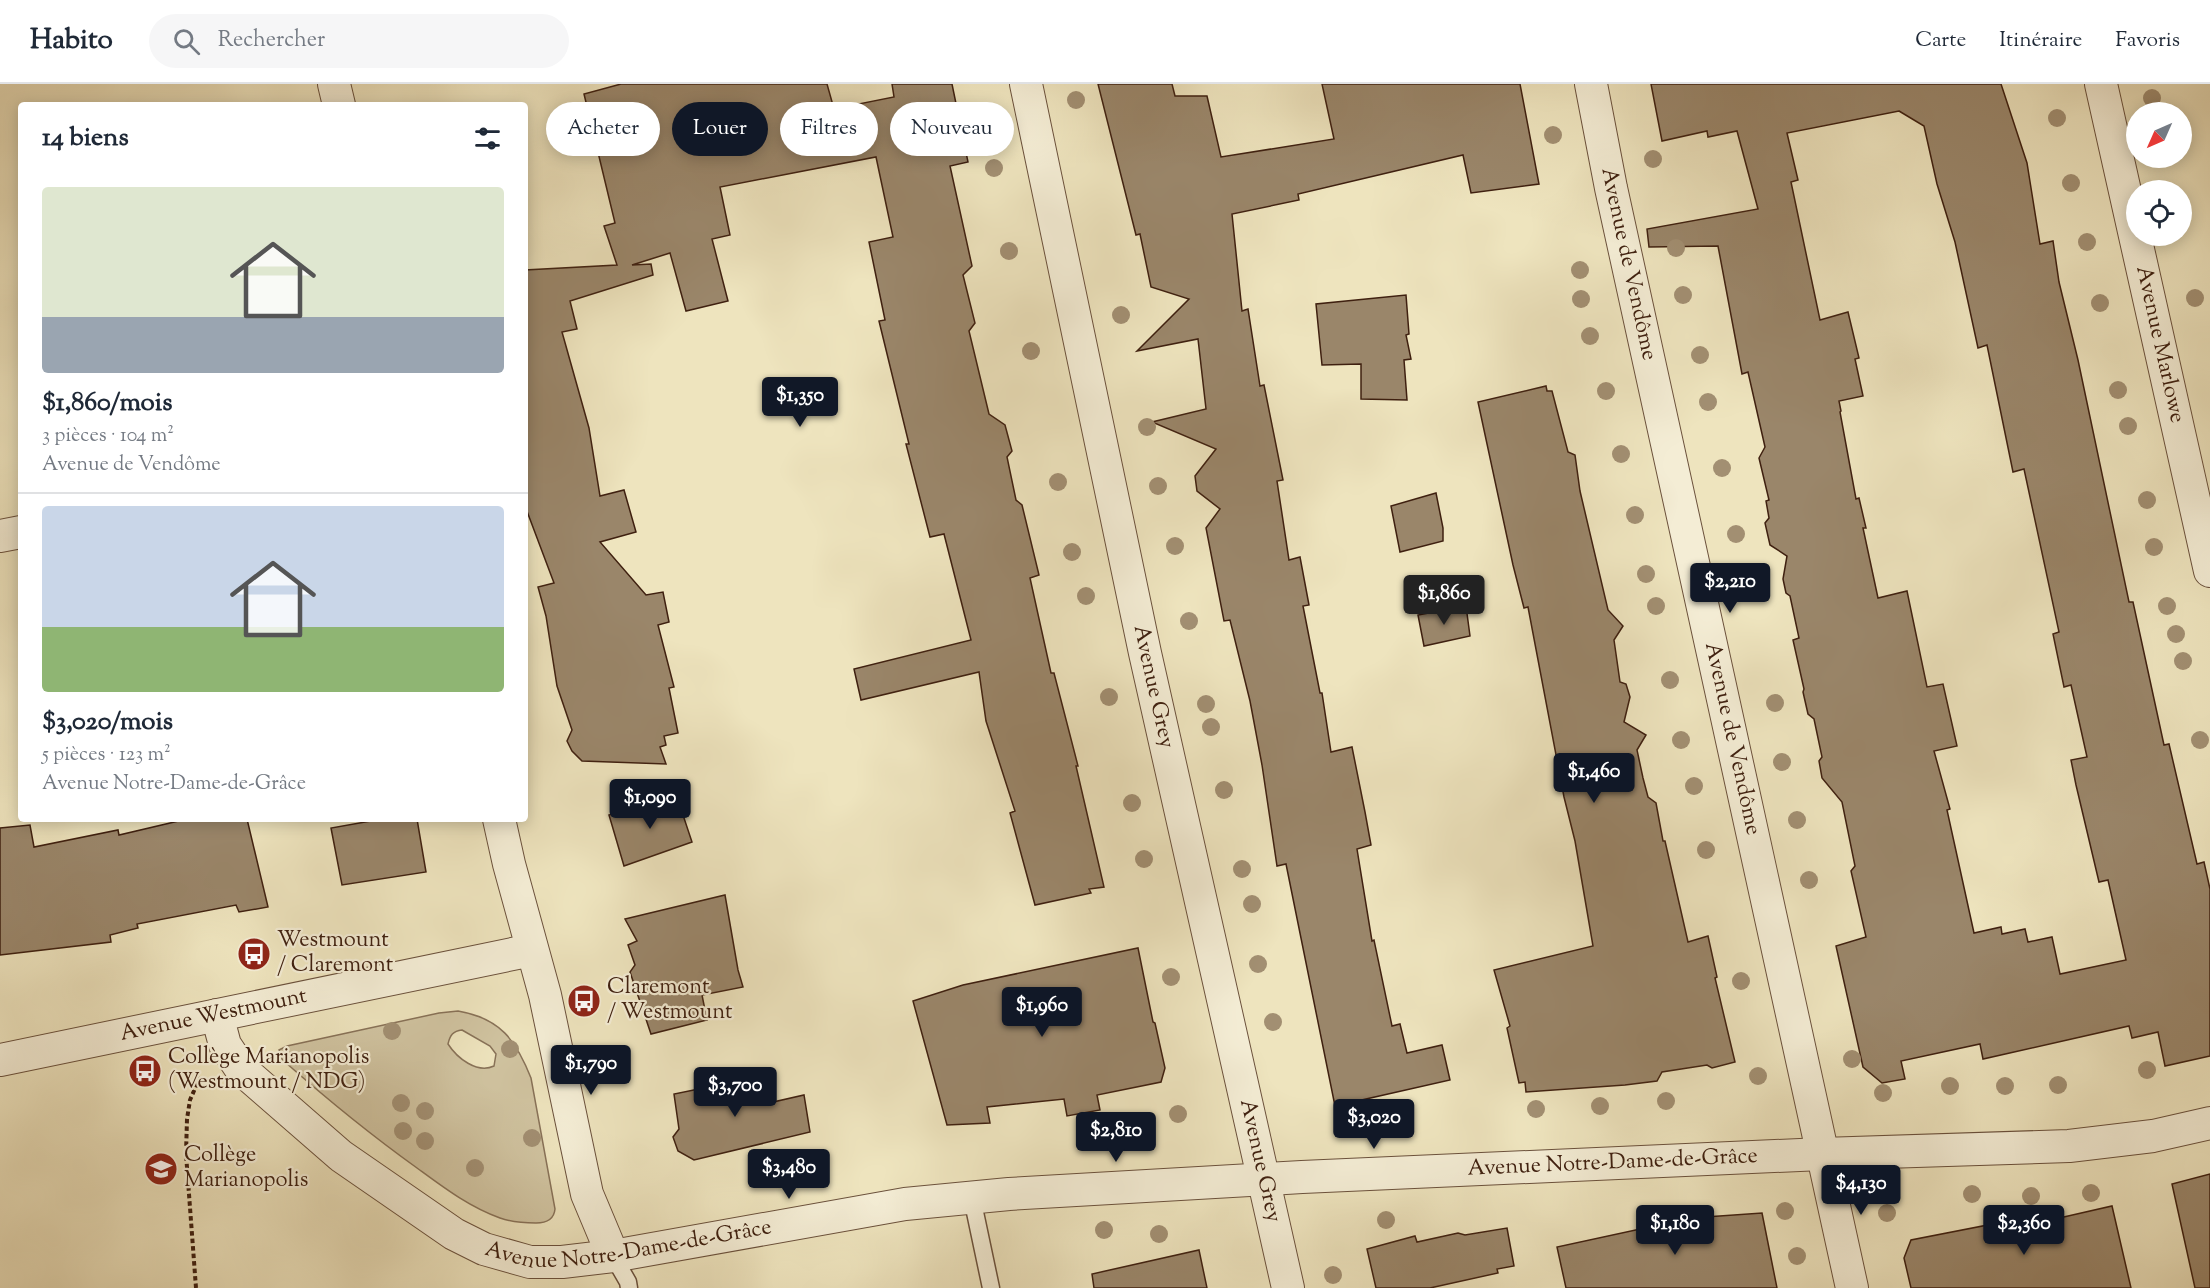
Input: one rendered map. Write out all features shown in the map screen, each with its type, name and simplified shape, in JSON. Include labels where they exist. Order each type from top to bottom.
[{"type":"street","points":[[334,84],[338,102]]},
{"type":"street","name":"Avenue Grey","points":[[1026,84],[1145,653],[1288,1288]]},
{"type":"street","name":"Avenue de Vendôme","points":[[1592,84],[1611,188],[1852,1288]]},
{"type":"street","name":"Avenue Marlowe","points":[[2101,84],[2210,571]]},
{"type":"street","points":[[0,536],[18,533]]},
{"type":"street","points":[[500,822],[545,995],[587,1194],[613,1256]]},
{"type":"street","name":"Avenue Westmount","points":[[0,1060],[532,950]]},
{"type":"street","name":"Avenue Notre-Dame-de-Grâce","points":[[217,1015],[225,1045],[242,1069],[341,1156],[454,1234],[484,1249],[530,1262],[562,1262],[613,1256],[905,1204],[972,1197],[1264,1180],[1822,1154],[2079,1145],[2153,1136],[2210,1123]]},
{"type":"lane","points":[[972,1197],[991,1288]]},
{"type":"lane","points":[[613,1256],[629,1288]]},
{"type":"path","points":[[196,1288],[186,1154],[186,1119],[190,1100],[202,1072]]},
{"type":"shaded area","points":[[458,1011],[485,1019],[505,1033],[519,1052],[531,1078],[555,1209],[549,1220],[536,1223],[509,1220],[467,1202],[366,1130],[281,1058],[279,1050],[287,1046],[439,1013]],"holes":[[[462,1030],[490,1046],[496,1054],[494,1066],[481,1068],[462,1059],[448,1044],[452,1034]]]},
{"type":"building","points":[[621,84],[827,84],[832,102],[780,102],[780,156],[878,156],[878,102],[869,102],[894,97],[892,84],[952,84],[956,102],[890,102],[890,156],[967,156],[968,162],[950,166],[972,266],[963,275],[975,323],[969,331],[989,414],[1005,425],[1012,451],[1007,457],[1016,500],[1022,505],[1039,575],[1030,578],[1051,673],[1054,673],[1078,766],[1076,766],[1104,887],[1089,889],[1091,893],[1035,905],[1010,813],[1015,811],[986,721],[979,672],[861,700],[854,669],[971,640],[944,534],[930,537],[906,444],[909,444],[879,321],[885,320],[869,242],[893,237],[876,157],[720,187],[730,235],[712,239],[728,301],[686,311],[670,253],[632,265],[651,264],[653,275],[570,301],[577,329],[562,332],[589,428],[600,496],[624,490],[636,532],[600,542],[646,595],[663,592],[669,622],[658,625],[674,687],[669,688],[678,733],[664,736],[666,745],[660,747],[666,764],[582,761],[572,751],[567,741],[572,730],[557,686],[546,616],[538,587],[554,583],[528,514],[528,270],[617,265],[604,226],[615,223],[599,156],[660,156],[660,102],[586,102],[584,94]]},
{"type":"building","points":[[1098,84],[1172,84],[1175,96],[1207,96],[1221,157],[1334,139],[1322,84],[1520,84],[1539,184],[1471,193],[1463,155],[1298,194],[1299,200],[1232,214],[1242,311],[1248,309],[1260,386],[1264,385],[1283,480],[1277,481],[1289,560],[1300,557],[1309,605],[1303,606],[1320,693],[1322,693],[1331,752],[1352,747],[1365,812],[1371,845],[1357,849],[1372,941],[1374,940],[1392,1026],[1400,1024],[1407,1053],[1442,1045],[1450,1080],[1335,1106],[1286,864],[1277,866],[1250,701],[1230,620],[1224,621],[1206,528],[1220,509],[1197,491],[1195,476],[1216,449],[1152,422],[1206,409],[1198,339],[1137,351],[1189,299],[1151,287],[1140,234],[1136,235]]},
{"type":"building","points":[[1651,84],[2001,84],[2027,163],[2040,244],[2053,241],[2059,282],[2078,360],[2129,602],[2133,602],[2164,745],[2169,744],[2197,864],[2204,862],[2210,889],[2210,1056],[2165,1066],[2158,1032],[2132,1038],[2129,1026],[1983,1059],[1980,1044],[1901,1061],[1905,1079],[1882,1083],[1863,1067],[1836,946],[1866,937],[1851,871],[1855,866],[1842,802],[1822,778],[1819,761],[1822,757],[1814,719],[1808,714],[1803,692],[1793,640],[1799,638],[1790,596],[1786,593],[1783,579],[1787,556],[1770,545],[1765,523],[1769,518],[1766,501],[1769,500],[1759,458],[1765,447],[1748,372],[1742,374],[1718,246],[1649,247],[1647,229],[1758,209],[1737,131],[1708,137],[1707,131],[1662,141]],"holes":[[[1899,111],[1924,126],[1937,184],[1955,242],[1978,348],[1987,345],[2013,472],[2024,469],[2059,632],[2053,634],[2064,687],[2071,685],[2087,757],[2071,760],[2076,785],[2099,882],[2108,880],[2126,960],[2060,974],[2052,937],[2028,942],[2025,929],[2002,934],[2001,927],[1974,933],[1947,810],[1950,809],[1934,751],[1957,746],[1943,684],[1927,687],[1907,591],[1878,598],[1863,528],[1866,528],[1859,498],[1856,499],[1839,401],[1863,396],[1855,359],[1859,358],[1848,312],[1820,320],[1791,182],[1798,180],[1787,133]]]},
{"type":"building","points":[[1406,295],[1409,334],[1406,335],[1411,359],[1404,360],[1407,400],[1361,399],[1361,364],[1322,365],[1316,304]]},
{"type":"building","points":[[1546,386],[1547,391],[1552,391],[1568,452],[1575,455],[1580,491],[1608,610],[1623,626],[1614,640],[1620,682],[1626,684],[1630,697],[1624,722],[1646,735],[1637,750],[1648,797],[1656,803],[1688,942],[1708,936],[1717,977],[1715,978],[1735,1062],[1712,1068],[1707,1065],[1662,1072],[1657,1081],[1526,1092],[1525,1082],[1519,1083],[1507,1028],[1510,1026],[1494,970],[1593,946],[1575,841],[1564,797],[1528,607],[1524,608],[1513,565],[1478,402]]},
{"type":"building","points":[[1436,493],[1443,528],[1443,541],[1400,552],[1391,506]]},
{"type":"building","points":[[1466,606],[1470,636],[1424,646],[1418,615]]},
{"type":"building","points":[[677,797],[692,842],[624,866],[609,815]]},
{"type":"building","points":[[174,822],[248,822],[268,907],[239,912],[236,905],[137,924],[138,928],[110,935],[111,942],[0,955],[0,828],[30,825],[34,847],[118,830],[119,835]]},
{"type":"building","points":[[365,822],[418,822],[426,872],[342,885],[331,828]]},
{"type":"building","points":[[725,895],[743,987],[702,995],[707,1020],[651,1034],[630,972],[635,965],[628,945],[637,941],[625,919]]},
{"type":"building","points":[[1138,948],[1165,1068],[1161,1082],[1097,1095],[1100,1110],[1067,1116],[1064,1099],[987,1107],[990,1123],[947,1125],[913,1001],[963,985]]},
{"type":"building","points":[[767,1075],[773,1102],[804,1095],[810,1132],[694,1160],[678,1151],[673,1137],[679,1129],[674,1094]]},
{"type":"building","points":[[2210,1174],[2210,1288],[2195,1288],[2172,1184]]},
{"type":"building","points":[[2112,1206],[2131,1288],[1911,1288],[1904,1258],[1911,1240],[1993,1224],[1994,1233]]},
{"type":"building","points":[[1762,1213],[1777,1288],[1566,1288],[1557,1247],[1691,1218]]},
{"type":"building","points":[[1507,1228],[1514,1266],[1497,1269],[1498,1273],[1430,1288],[1376,1288],[1367,1249],[1415,1236],[1417,1242],[1458,1233],[1465,1235]]},
{"type":"building","points":[[1199,1250],[1207,1288],[1094,1288],[1092,1274]]},
{"type":"place","name":"Westmount / Claremont","points":[[254,954]]},
{"type":"place","name":"Claremont / Westmount","points":[[584,1001]]},
{"type":"place","name":"Collège Marianopolis (Westmount / NDG)","points":[[145,1071]]},
{"type":"place","name":"Collège Marianopolis","points":[[161,1169]]}]
